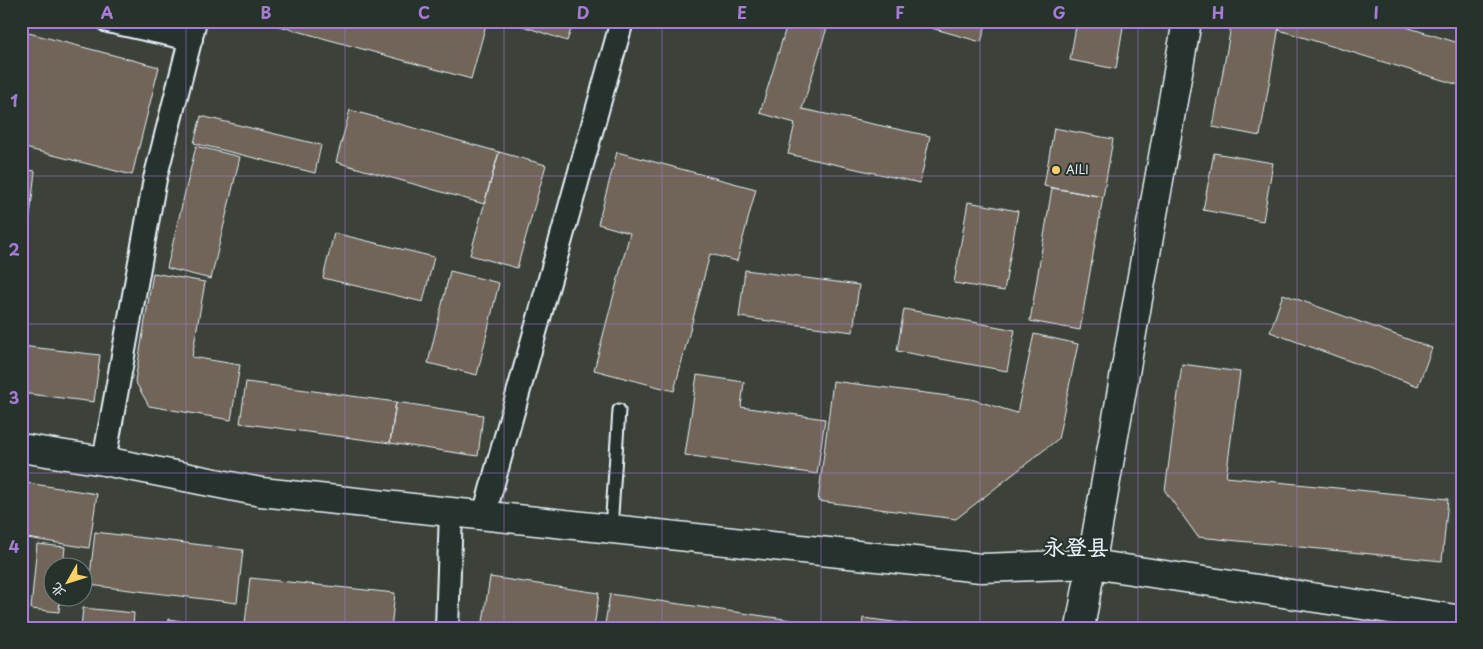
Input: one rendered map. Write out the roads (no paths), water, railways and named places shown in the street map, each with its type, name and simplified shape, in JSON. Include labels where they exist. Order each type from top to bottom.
[{"type":"street","points":[[104,461],[155,179],[193,30],[108,21]]},
{"type":"street","points":[[484,515],[622,21]]},
{"type":"street","points":[[1080,628],[1187,21]]},
{"type":"street","points":[[21,448],[104,461],[261,492],[982,568],[1092,564],[1462,620]]},
{"type":"street","points":[[447,628],[451,512]]},
{"type":"lane","points":[[611,529],[619,410]]},
{"type":"place","name":"AILI","points":[[1056,170]]},
{"type":"district","name":"永登县","points":[[1076,547]]}]
